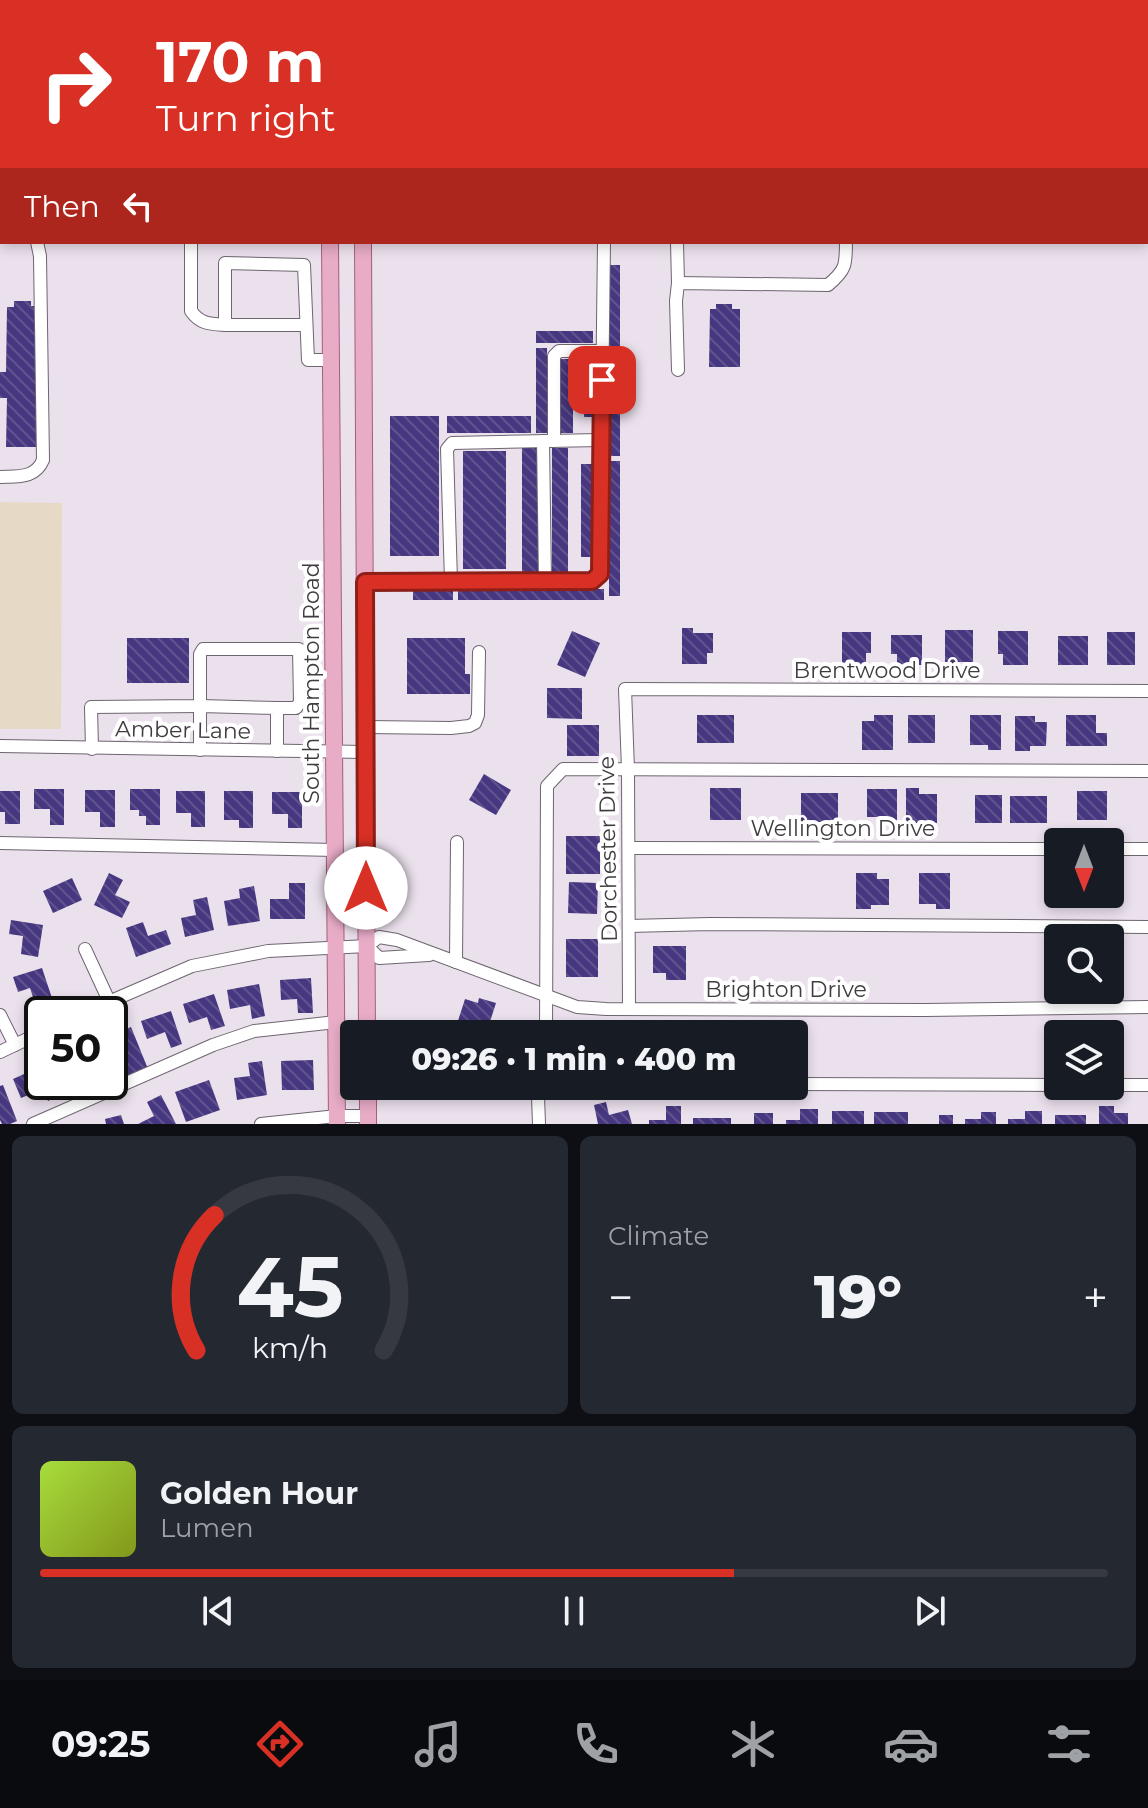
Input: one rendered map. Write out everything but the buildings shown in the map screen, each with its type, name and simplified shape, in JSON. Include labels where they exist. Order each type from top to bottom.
[{"type":"main road","name":"South Hampton Road","points":[[330,244],[337,1120]]},
{"type":"main road","points":[[363,244],[367,1020]]},
{"type":"street","points":[[0,477],[33,473],[43,460],[37,244]]},
{"type":"street","points":[[191,244],[191,311],[196,318],[207,324],[305,325]]},
{"type":"street","points":[[365,582],[592,581],[600,574],[604,244]]},
{"type":"street","points":[[677,244],[678,370]]},
{"type":"street","points":[[678,283],[828,285],[841,274],[846,263],[846,244]]},
{"type":"street","points":[[225,325],[225,263],[304,265],[308,360],[331,360]]},
{"type":"street","points":[[545,581],[554,356],[559,351],[603,351]]},
{"type":"street","points":[[451,581],[447,449],[452,443],[601,440]]},
{"type":"street","points":[[92,749],[91,707],[200,706],[296,708],[300,702],[299,649],[203,649],[200,654],[200,706],[200,750]]},
{"type":"street","points":[[366,727],[451,728],[475,723],[478,715],[479,652]]},
{"type":"street","name":"Brentwood Drive","points":[[625,689],[1148,691]]},
{"type":"street","name":"Dorchester Drive","points":[[625,689],[629,1009]]},
{"type":"street","points":[[277,708],[277,751]]},
{"type":"street","name":"Amber Lane","points":[[0,746],[366,752]]},
{"type":"street","points":[[546,1020],[547,786],[563,769],[1148,771]]},
{"type":"street","points":[[456,962],[457,842]]},
{"type":"street","points":[[0,843],[335,850]]},
{"type":"street","name":"Wellington Drive","points":[[629,848],[1044,849]]},
{"type":"street","points":[[1124,849],[1148,849]]},
{"type":"street","points":[[629,926],[1148,927]]},
{"type":"street","name":"Brighton Drive","points":[[433,955],[379,958],[367,946],[379,937],[397,940],[577,1007],[925,1010],[1148,1007]]},
{"type":"street","points":[[121,996],[192,966],[268,951],[367,946]]},
{"type":"street","points":[[85,949],[107,996]]},
{"type":"street","points":[[0,1015],[15,1045]]},
{"type":"street","points":[[33,1124],[226,1040],[254,1031],[336,1022]]},
{"type":"street","points":[[0,1052],[24,1041]]},
{"type":"street","points":[[808,1084],[1044,1085]]},
{"type":"street","points":[[1124,1085],[1148,1085]]},
{"type":"street","points":[[538,1100],[539,1124]]},
{"type":"street","points":[[261,1124],[368,1120]]},
{"type":"shaded area","points":[[0,502],[62,503],[61,729],[0,729]]},
{"type":"route","points":[[366,888],[365,582],[592,581],[600,574],[602,380]]}]
